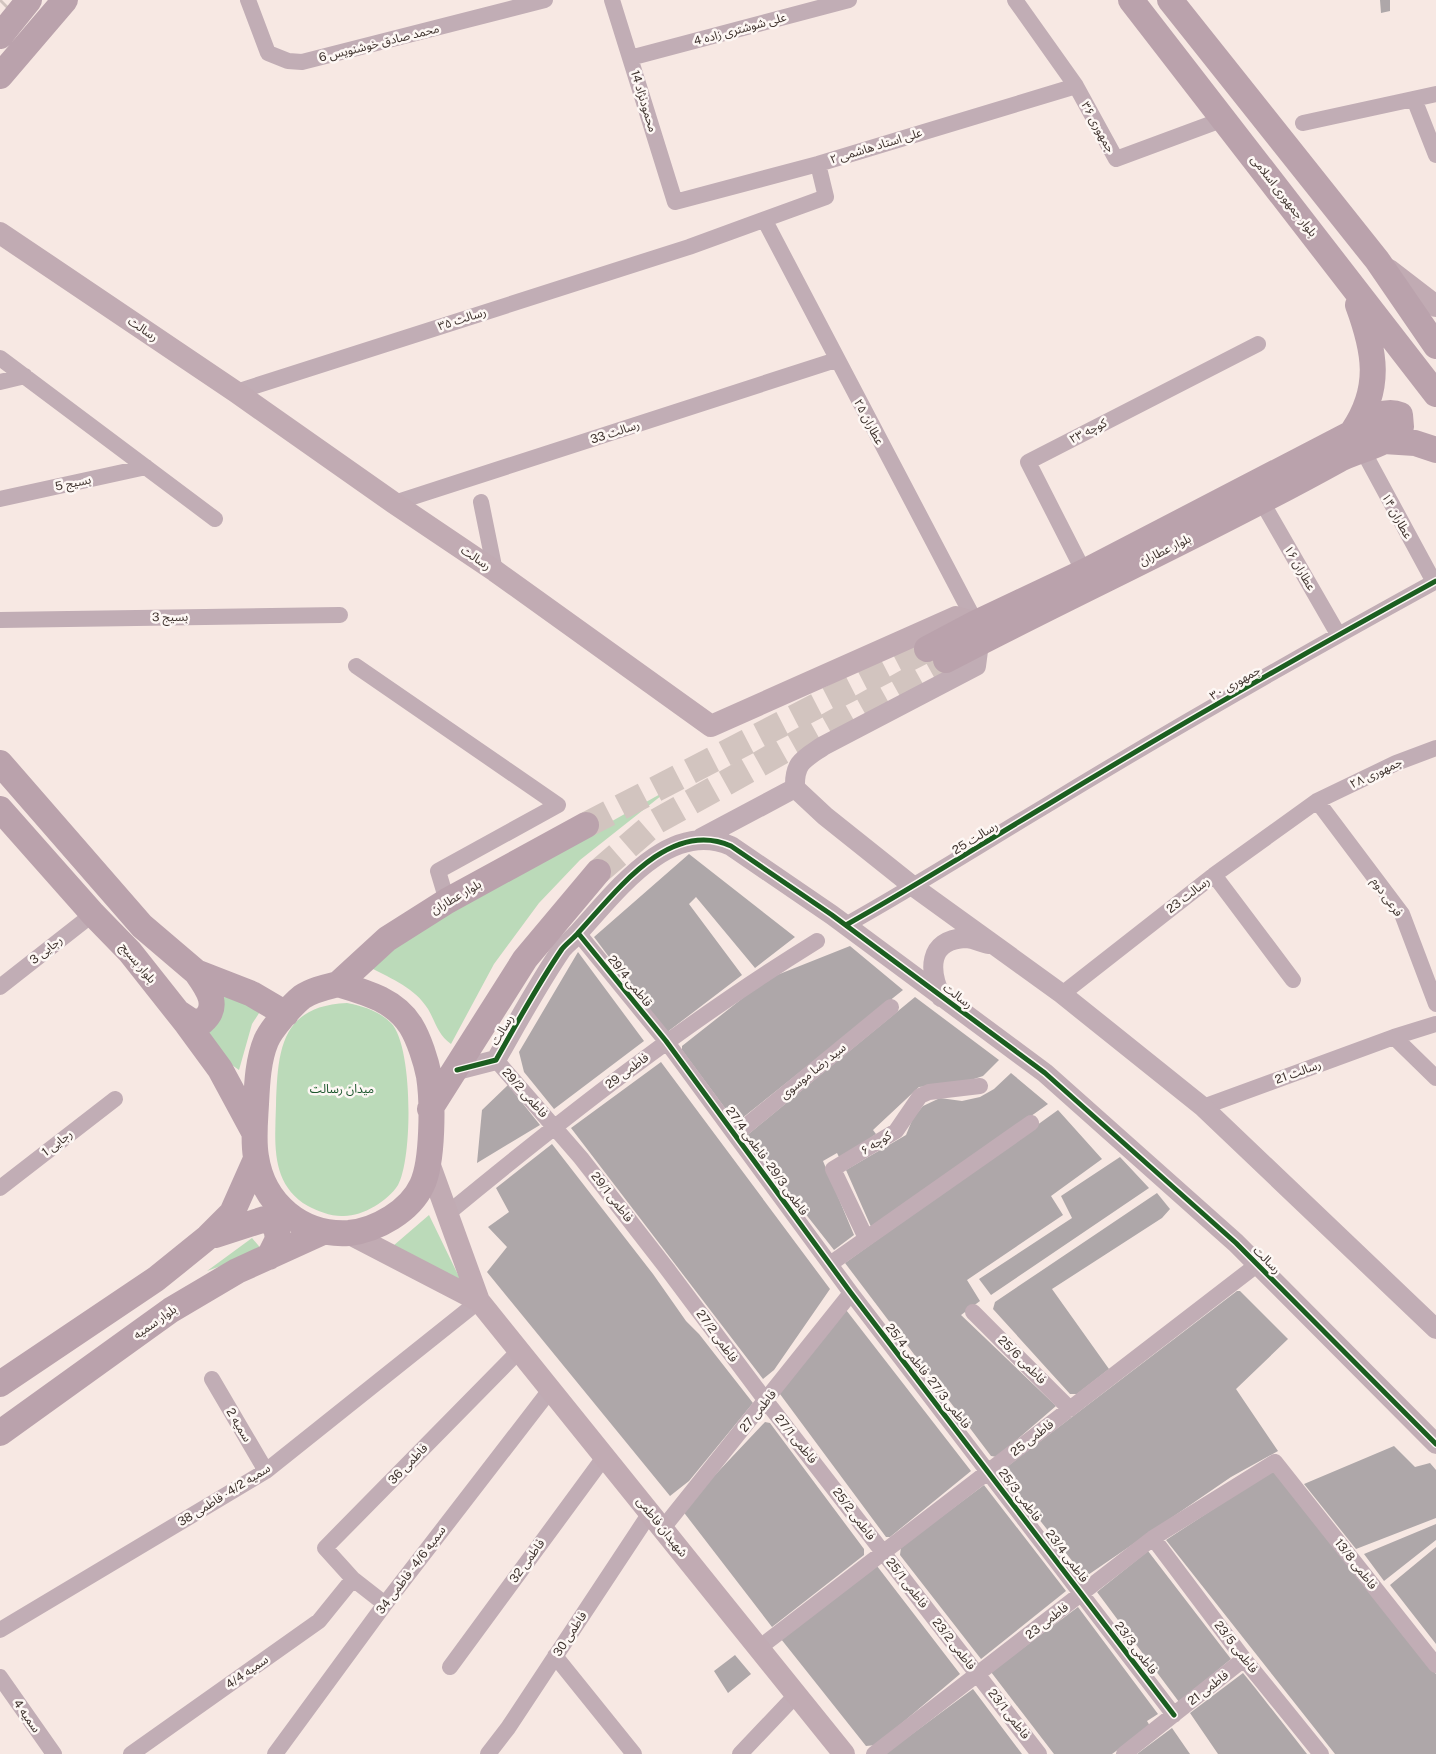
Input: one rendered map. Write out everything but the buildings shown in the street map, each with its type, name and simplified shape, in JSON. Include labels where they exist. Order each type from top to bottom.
[{"type":"main road","points":[[0,36],[29,0]]},
{"type":"main road","points":[[0,76],[64,0]]},
{"type":"main road","name":"بلوار جمهوری اسلامی","points":[[1131,0],[1436,394]]},
{"type":"main road","points":[[1170,0],[1377,260],[1436,346]]},
{"type":"main road","name":"رسالت","points":[[0,232],[236,392],[394,503],[495,570],[711,726],[956,617],[977,633]]},
{"type":"main road","points":[[1377,260],[1436,306]]},
{"type":"main road","points":[[1349,281],[1368,333],[1373,365],[1366,441],[1415,443],[1436,450]]},
{"type":"main road","name":"بلوار عطاران","points":[[977,633],[1262,502],[1349,454],[1366,441]]},
{"type":"main road","name":"بلوار عطاران","points":[[936,655],[1084,572],[1366,441]]},
{"type":"main road","points":[[0,763],[142,926],[196,972],[209,990],[212,1000],[210,1015],[202,1022],[191,1021],[179,1013]]},
{"type":"main road","name":"بلوار بسیج","points":[[0,809],[93,914],[130,952],[179,1013],[220,1069],[254,1132]]},
{"type":"main road","name":"بلوار عطاران","points":[[338,984],[387,939],[447,901],[586,825]]},
{"type":"main road","points":[[430,1109],[525,959],[598,872]]},
{"type":"main road","points":[[196,972],[252,994],[286,1014]]},
{"type":"main road","points":[[335,1232],[375,1226],[393,1217],[409,1204],[422,1186],[429,1163],[430,1109],[429,1076],[411,1026],[394,1008],[371,993],[338,984],[302,997],[266,1040],[256,1086],[254,1132],[256,1159],[265,1185],[289,1218],[302,1225],[335,1232],[479,1301]]},
{"type":"main road","points":[[0,1384],[156,1279],[208,1237],[232,1213],[256,1159]]},
{"type":"main road","points":[[429,1163],[479,1301]]},
{"type":"main road","points":[[208,1237],[265,1219],[276,1226],[278,1239],[269,1257]]},
{"type":"main road","name":"بلوار سمیه","points":[[0,1433],[171,1310],[237,1271],[335,1232]]},
{"type":"main road","name":"شهیدان فاطمی","points":[[479,1301],[844,1754]]},
{"type":"street","name":"محمد صادق خوشنویس 6","points":[[248,0],[268,53],[288,61],[302,62],[544,0]]},
{"type":"street","name":"محمودنژاد 14","points":[[612,0],[675,202]]},
{"type":"street","name":"علی شوشتری زاده 4","points":[[630,58],[849,0]]},
{"type":"street","name":"جمهوری ۳۶","points":[[1014,0],[1076,86],[1116,159],[1224,119]]},
{"type":"street","name":"علی استاد هاشمی ۲","points":[[675,202],[818,164],[1076,86]]},
{"type":"street","points":[[1303,123],[1436,94]]},
{"type":"street","points":[[1414,99],[1436,154]]},
{"type":"street","name":"رسالت ۳۵","points":[[236,392],[689,247],[826,197],[818,164]]},
{"type":"street","name":"عطاران ۲۵","points":[[765,220],[977,633]]},
{"type":"street","name":"کوچه ۲۳","points":[[1084,572],[1028,462],[1258,344]]},
{"type":"street","points":[[0,358],[215,519]]},
{"type":"street","name":"رسالت 33","points":[[394,503],[836,360]]},
{"type":"street","points":[[0,382],[25,376]]},
{"type":"street","name":"عطاران ۱۴","points":[[1366,441],[1435,581]]},
{"type":"street","name":"بسیج 5","points":[[0,499],[146,467]]},
{"type":"street","points":[[481,502],[495,570]]},
{"type":"street","name":"عطاران ۱۶","points":[[1262,502],[1338,634]]},
{"type":"street","name":"جمهوری ۳۰","points":[[1046,805],[1338,634],[1435,581]]},
{"type":"street","name":"بسیج 3","points":[[0,620],[340,615]]},
{"type":"street","points":[[977,633],[976,666],[823,746],[800,762],[795,774],[795,788],[825,816],[914,887],[1062,994],[1203,1107],[1436,1329]]},
{"type":"street","points":[[356,666],[558,805],[438,871],[447,901]]},
{"type":"street","name":"جمهوری ۲۸","points":[[1317,801],[1396,763],[1436,748]]},
{"type":"street","points":[[701,838],[795,788]]},
{"type":"street","name":"رسالت 23","points":[[1062,994],[1214,875],[1317,801]]},
{"type":"street","name":"فرعی دوم","points":[[1317,801],[1402,914],[1436,1004]]},
{"type":"street","name":"رسالت 25","points":[[846,925],[914,887],[1046,805]]},
{"type":"street","name":"رسالت","points":[[456,1070],[496,1060],[563,948],[595,912],[637,870],[684,842],[701,838],[718,840],[731,846],[846,925],[1045,1072],[1258,1264],[1436,1444]]},
{"type":"street","points":[[1214,875],[1292,980]]},
{"type":"street","name":"رجایی 3","points":[[0,987],[93,914]]},
{"type":"street","name":"قاطمی 29/4","points":[[578,933],[666,1041]]},
{"type":"street","points":[[941,996],[934,980],[932,964],[938,949],[951,942],[965,938],[994,946]]},
{"type":"street","name":"فاطمی 29","points":[[447,1214],[554,1125],[666,1041],[756,979],[817,941]]},
{"type":"street","name":"سید رضا موسوی","points":[[735,1135],[890,1007]]},
{"type":"street","name":"رسالت 21","points":[[1203,1107],[1394,1037],[1436,1024]]},
{"type":"street","points":[[1394,1037],[1436,1078]]},
{"type":"street","name":"فاطمی 29/3 - فاطمی 27/4","points":[[666,1041],[851,1293]]},
{"type":"street","name":"فاطمی 29/2","points":[[496,1060],[554,1125]]},
{"type":"street","name":"کوچه ۶","points":[[866,1238],[833,1169],[896,1131],[920,1096],[929,1092],[980,1086]]},
{"type":"street","name":"رجایی 1","points":[[0,1188],[115,1099]]},
{"type":"street","points":[[830,1264],[1031,1123]]},
{"type":"street","name":"فاطمی 29/1","points":[[554,1125],[668,1270]]},
{"type":"street","name":"فاطمی 25","points":[[759,1648],[1258,1264]]},
{"type":"street","name":"فاطمی 27/2","points":[[668,1270],[766,1402]]},
{"type":"street","name":"فاطمی 27","points":[[657,1520],[766,1402],[851,1293]]},
{"type":"street","name":"فاطمی 27/3- فاطمی 25/4","points":[[851,1293],[989,1471]]},
{"type":"street","name":"سمیه 4/2 - فاطمی 38","points":[[0,1630],[266,1471],[479,1301]]},
{"type":"street","name":"فاطمی 25/6","points":[[973,1312],[1070,1408]]},
{"type":"street","name":"فاطمی 36","points":[[353,1578],[325,1548],[521,1351]]},
{"type":"street","name":"سمیه 2","points":[[212,1379],[266,1471]]},
{"type":"street","name":"سمیه 4/6 - فاطمی 34","points":[[275,1754],[385,1604],[552,1390]]},
{"type":"street","name":"فاطمی 27/1","points":[[766,1402],[825,1476]]},
{"type":"street","name":"فاطمی 32","points":[[450,1667],[605,1456]]},
{"type":"street","name":"فاطمی 23","points":[[874,1754],[1153,1538],[1275,1462]]},
{"type":"street","name":"فاطمی 13/8","points":[[1275,1462],[1436,1665]]},
{"type":"street","name":"فاطمی 25/3","points":[[989,1471],[1035,1531]]},
{"type":"street","name":"فاطمی 25/2","points":[[825,1476],[883,1553]]},
{"type":"street","name":"فاطمی 30","points":[[488,1754],[556,1656],[657,1520]]},
{"type":"street","name":"فاطمی 23/4","points":[[1035,1531],[1083,1593]]},
{"type":"street","name":"فاطمی 23/5","points":[[1153,1538],[1244,1659],[1321,1754]]},
{"type":"street","name":"فاطمی 25/1","points":[[883,1553],[931,1614]]},
{"type":"street","points":[[353,1578],[385,1604]]},
{"type":"street","name":"سمیه 4/4","points":[[131,1754],[319,1621],[353,1578]]},
{"type":"street","name":"فاطمی 23/3","points":[[1083,1593],[1174,1715]]},
{"type":"street","name":"فاطمی 23/2","points":[[931,1614],[978,1674]]},
{"type":"street","points":[[556,1656],[634,1754]]},
{"type":"street","name":"فاطمی 21","points":[[1124,1754],[1244,1659]]},
{"type":"street","name":"فاطمی 23/1","points":[[978,1674],[1039,1754]]},
{"type":"street","name":"سمیه 4","points":[[0,1677],[54,1754]]},
{"type":"street","points":[[740,1754],[796,1695]]},
{"type":"green space","points":[[671,788],[580,860],[539,903],[494,964],[451,1044],[440,1033],[428,1009],[417,995],[403,985],[371,968],[388,947]]},
{"type":"green space","points":[[219,993],[263,1007],[252,1024],[239,1070],[232,1065],[203,1030]]},
{"type":"green space","name":"میدان رسالت","points":[[347,1003],[365,1007],[381,1015],[391,1023],[398,1035],[407,1077],[408,1128],[403,1171],[394,1191],[382,1202],[367,1210],[351,1215],[335,1216],[316,1210],[296,1197],[287,1186],[281,1174],[277,1162],[275,1134],[277,1085],[282,1050],[287,1035],[296,1022],[308,1013],[325,1006]]},
{"type":"green space","points":[[429,1215],[462,1283],[393,1246]]},
{"type":"green space","points":[[252,1238],[263,1251],[207,1271]]},
{"type":"tunnel","points":[[586,825],[927,649]]},
{"type":"tunnel","points":[[598,872],[657,821],[946,660]]},
{"type":"cycle path","points":[[846,925],[1192,719],[1436,581]]},
{"type":"cycle path","points":[[457,1070],[496,1060],[562,949],[626,881],[645,864],[665,851],[686,842],[708,840],[731,846],[832,915],[1045,1073],[1236,1243],[1436,1444]]},
{"type":"cycle path","points":[[578,933],[666,1041],[851,1293],[1174,1715]]}]
